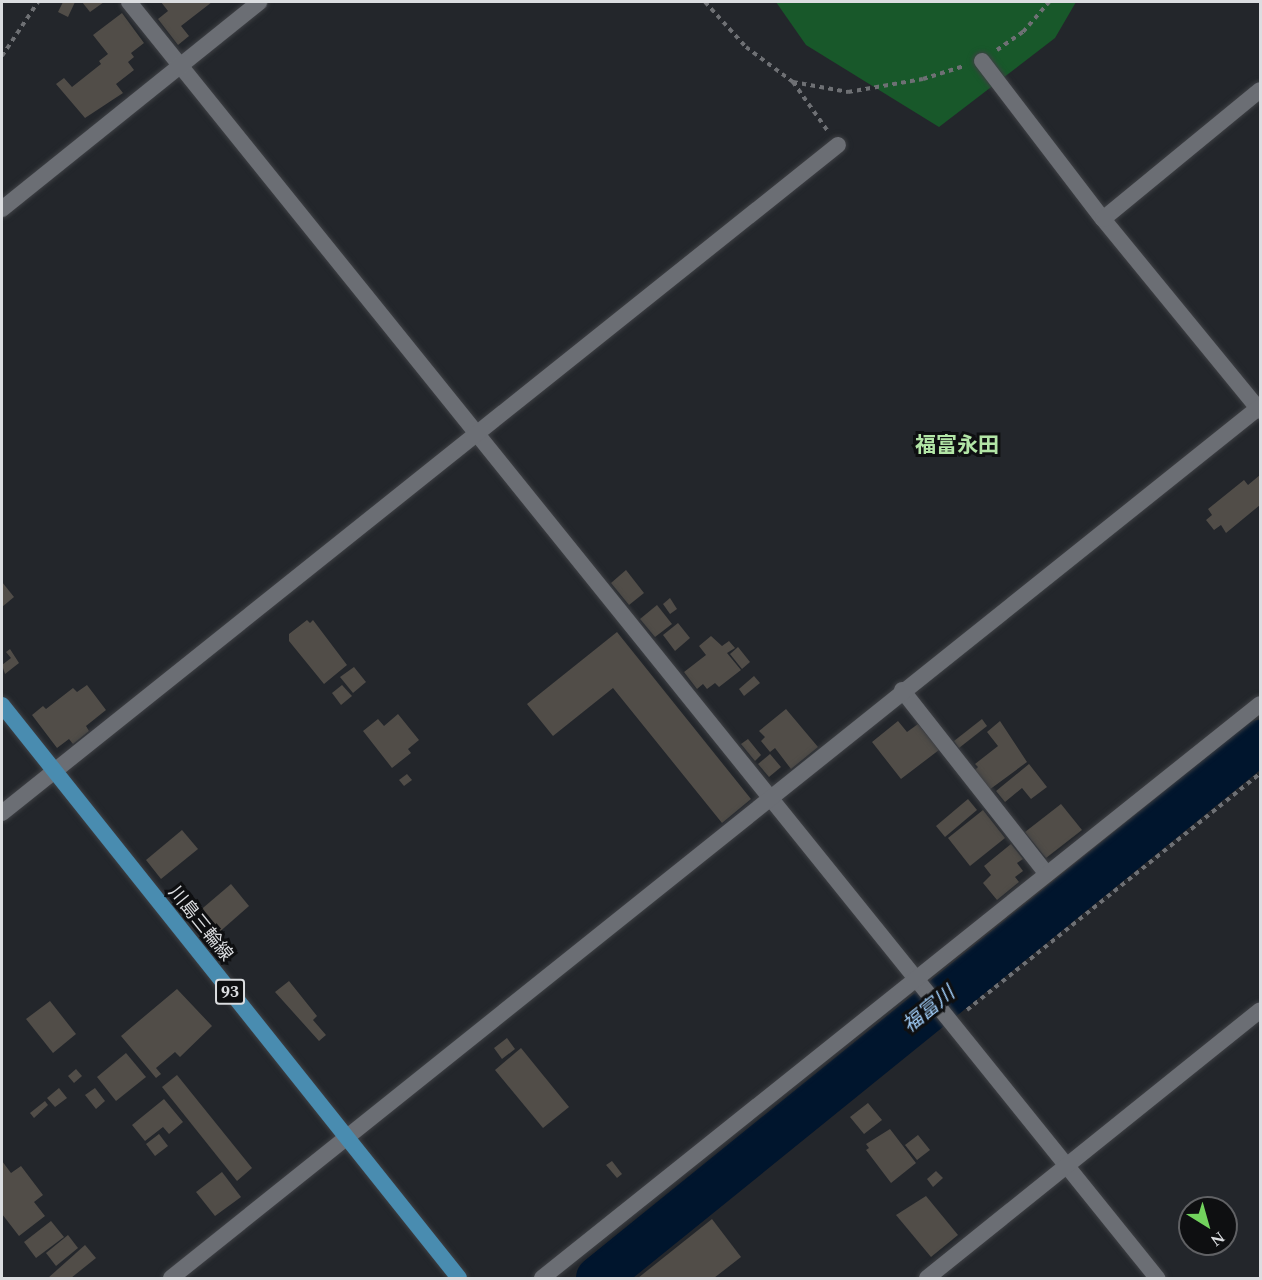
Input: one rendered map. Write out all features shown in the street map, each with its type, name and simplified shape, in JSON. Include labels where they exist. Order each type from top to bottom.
[{"type":"main road","name":"川島三輪線","points":[[2,705],[459,1278]]},
{"type":"street","points":[[129,2],[1157,1278]]},
{"type":"street","points":[[2,208],[259,2]]},
{"type":"street","points":[[171,1278],[902,690],[1259,410],[1103,219],[982,61]]},
{"type":"street","points":[[1103,219],[1260,90]]},
{"type":"street","points":[[2,813],[838,145]]},
{"type":"street","points":[[902,690],[1047,874]]},
{"type":"street","points":[[542,1278],[919,982],[1047,874],[1260,704]]},
{"type":"street","points":[[927,1278],[1260,1010]]},
{"type":"path","points":[[2,56],[38,2]]},
{"type":"path","points":[[705,2],[746,47],[793,82],[838,145]]},
{"type":"path","points":[[793,82],[848,92],[923,78],[982,61],[1023,32],[1049,2]]},
{"type":"path","points":[[950,1021],[1260,774]]},
{"type":"green space","points":[[776,2],[1076,2],[1055,38],[939,127],[806,45]]},
{"type":"building","points":[[63,2],[75,2],[68,17],[58,12]]},
{"type":"building","points":[[82,2],[104,2],[90,12]]},
{"type":"building","points":[[161,2],[212,2],[181,26],[189,36],[178,45],[158,19],[168,11]]},
{"type":"building","points":[[122,13],[144,43],[131,53],[134,57],[128,62],[134,70],[116,84],[123,93],[85,118],[56,84],[64,78],[72,87],[101,64],[99,61],[108,54],[93,35]]},
{"type":"building","points":[[1260,475],[1260,505],[1226,533],[1221,525],[1214,530],[1206,520],[1212,515],[1208,509],[1244,480],[1248,485]]},
{"type":"building","points":[[626,570],[644,593],[629,605],[611,583]]},
{"type":"building","points":[[2,582],[14,597],[2,607]]},
{"type":"building","points":[[670,598],[677,609],[670,614],[663,604]]},
{"type":"building","points":[[657,605],[672,624],[655,637],[640,619]]},
{"type":"building","points":[[307,620],[310,623],[313,620],[347,665],[324,684],[289,641],[289,634]]},
{"type":"building","points":[[678,623],[690,638],[675,651],[663,635]]},
{"type":"building","points":[[617,632],[751,799],[722,823],[613,688],[553,736],[527,704]]},
{"type":"building","points":[[711,636],[722,646],[729,641],[735,648],[727,653],[741,670],[719,687],[715,683],[707,689],[703,684],[697,689],[684,672],[706,655],[699,646]]},
{"type":"building","points":[[738,647],[750,662],[742,669],[730,654]]},
{"type":"building","points":[[10,649],[19,663],[5,674],[2,665],[11,658],[6,652]]},
{"type":"building","points":[[354,667],[366,682],[353,693],[340,677]]},
{"type":"building","points":[[754,676],[760,683],[744,696],[739,689]]},
{"type":"building","points":[[87,685],[106,710],[86,726],[89,731],[73,744],[69,739],[57,748],[32,715],[43,706],[46,709],[73,688],[77,692]]},
{"type":"building","points":[[342,685],[352,696],[341,705],[332,693]]},
{"type":"building","points":[[786,709],[818,747],[791,769],[775,748],[770,752],[761,741],[765,737],[759,731]]},
{"type":"building","points":[[398,714],[419,740],[408,749],[411,753],[392,768],[363,731],[378,719],[384,726]]},
{"type":"building","points":[[982,719],[987,726],[959,748],[954,741]]},
{"type":"building","points":[[898,721],[907,732],[918,724],[939,750],[901,779],[872,742]]},
{"type":"building","points":[[1000,721],[1027,762],[989,790],[974,771],[978,767],[975,764],[998,746],[987,732]]},
{"type":"building","points":[[748,739],[761,755],[755,761],[741,744]]},
{"type":"building","points":[[770,754],[781,767],[769,777],[758,764]]},
{"type":"building","points":[[1029,764],[1047,787],[1031,799],[1022,788],[1005,802],[996,791]]},
{"type":"building","points":[[407,774],[412,780],[404,786],[399,780]]},
{"type":"building","points":[[968,799],[977,810],[945,837],[936,826]]},
{"type":"building","points":[[1061,804],[1082,830],[1046,858],[1025,832]]},
{"type":"building","points":[[983,810],[1005,838],[970,866],[948,838]]},
{"type":"building","points":[[182,830],[198,849],[161,879],[146,860]]},
{"type":"building","points":[[1011,844],[1023,859],[1017,863],[1023,871],[1015,877],[1019,882],[997,900],[983,883],[991,875],[984,866]]},
{"type":"building","points":[[231,884],[249,906],[208,942],[190,919]]},
{"type":"building","points":[[289,981],[317,1016],[313,1020],[326,1035],[319,1041],[275,992]]},
{"type":"building","points":[[177,989],[212,1026],[180,1057],[175,1052],[156,1068],[161,1074],[156,1078],[121,1036]]},
{"type":"building","points":[[50,1001],[76,1034],[53,1053],[26,1019]]},
{"type":"building","points":[[507,1038],[515,1049],[502,1059],[494,1048]]},
{"type":"building","points":[[521,1048],[569,1107],[543,1128],[495,1070]]},
{"type":"building","points":[[126,1053],[146,1077],[116,1101],[97,1077]]},
{"type":"building","points":[[76,1069],[82,1076],[74,1083],[68,1076]]},
{"type":"building","points":[[177,1075],[252,1168],[237,1181],[162,1087]]},
{"type":"building","points":[[59,1088],[67,1098],[55,1107],[47,1098]]},
{"type":"building","points":[[95,1088],[105,1101],[96,1109],[85,1095]]},
{"type":"building","points":[[164,1099],[183,1122],[169,1134],[163,1127],[145,1141],[132,1125]]},
{"type":"building","points":[[45,1101],[48,1105],[34,1118],[30,1113]]},
{"type":"building","points":[[868,1103],[882,1120],[864,1134],[850,1117]]},
{"type":"building","points":[[890,1129],[916,1163],[891,1183],[866,1150],[869,1148],[866,1144]]},
{"type":"building","points":[[159,1134],[168,1146],[155,1156],[146,1144]]},
{"type":"building","points":[[918,1135],[930,1150],[917,1160],[905,1145]]},
{"type":"building","points":[[2,1161],[11,1173],[21,1166],[43,1195],[34,1202],[45,1216],[19,1236],[2,1214]]},
{"type":"building","points":[[612,1161],[622,1174],[617,1178],[606,1165]]},
{"type":"building","points":[[936,1171],[943,1178],[933,1187],[927,1179]]},
{"type":"building","points":[[222,1172],[241,1197],[215,1216],[196,1192]]},
{"type":"building","points":[[926,1196],[958,1235],[931,1257],[896,1215]]},
{"type":"building","points":[[712,1219],[741,1257],[714,1278],[638,1278]]},
{"type":"building","points":[[51,1221],[64,1237],[36,1258],[24,1242]]},
{"type":"building","points":[[68,1235],[78,1248],[56,1266],[46,1253]]},
{"type":"building","points":[[85,1245],[96,1258],[71,1278],[48,1278]]},
{"type":"waterway","name":"福富川","points":[[598,1278],[1260,742]]},
{"type":"district","name":"福富永田","points":[[957,446]]}]
